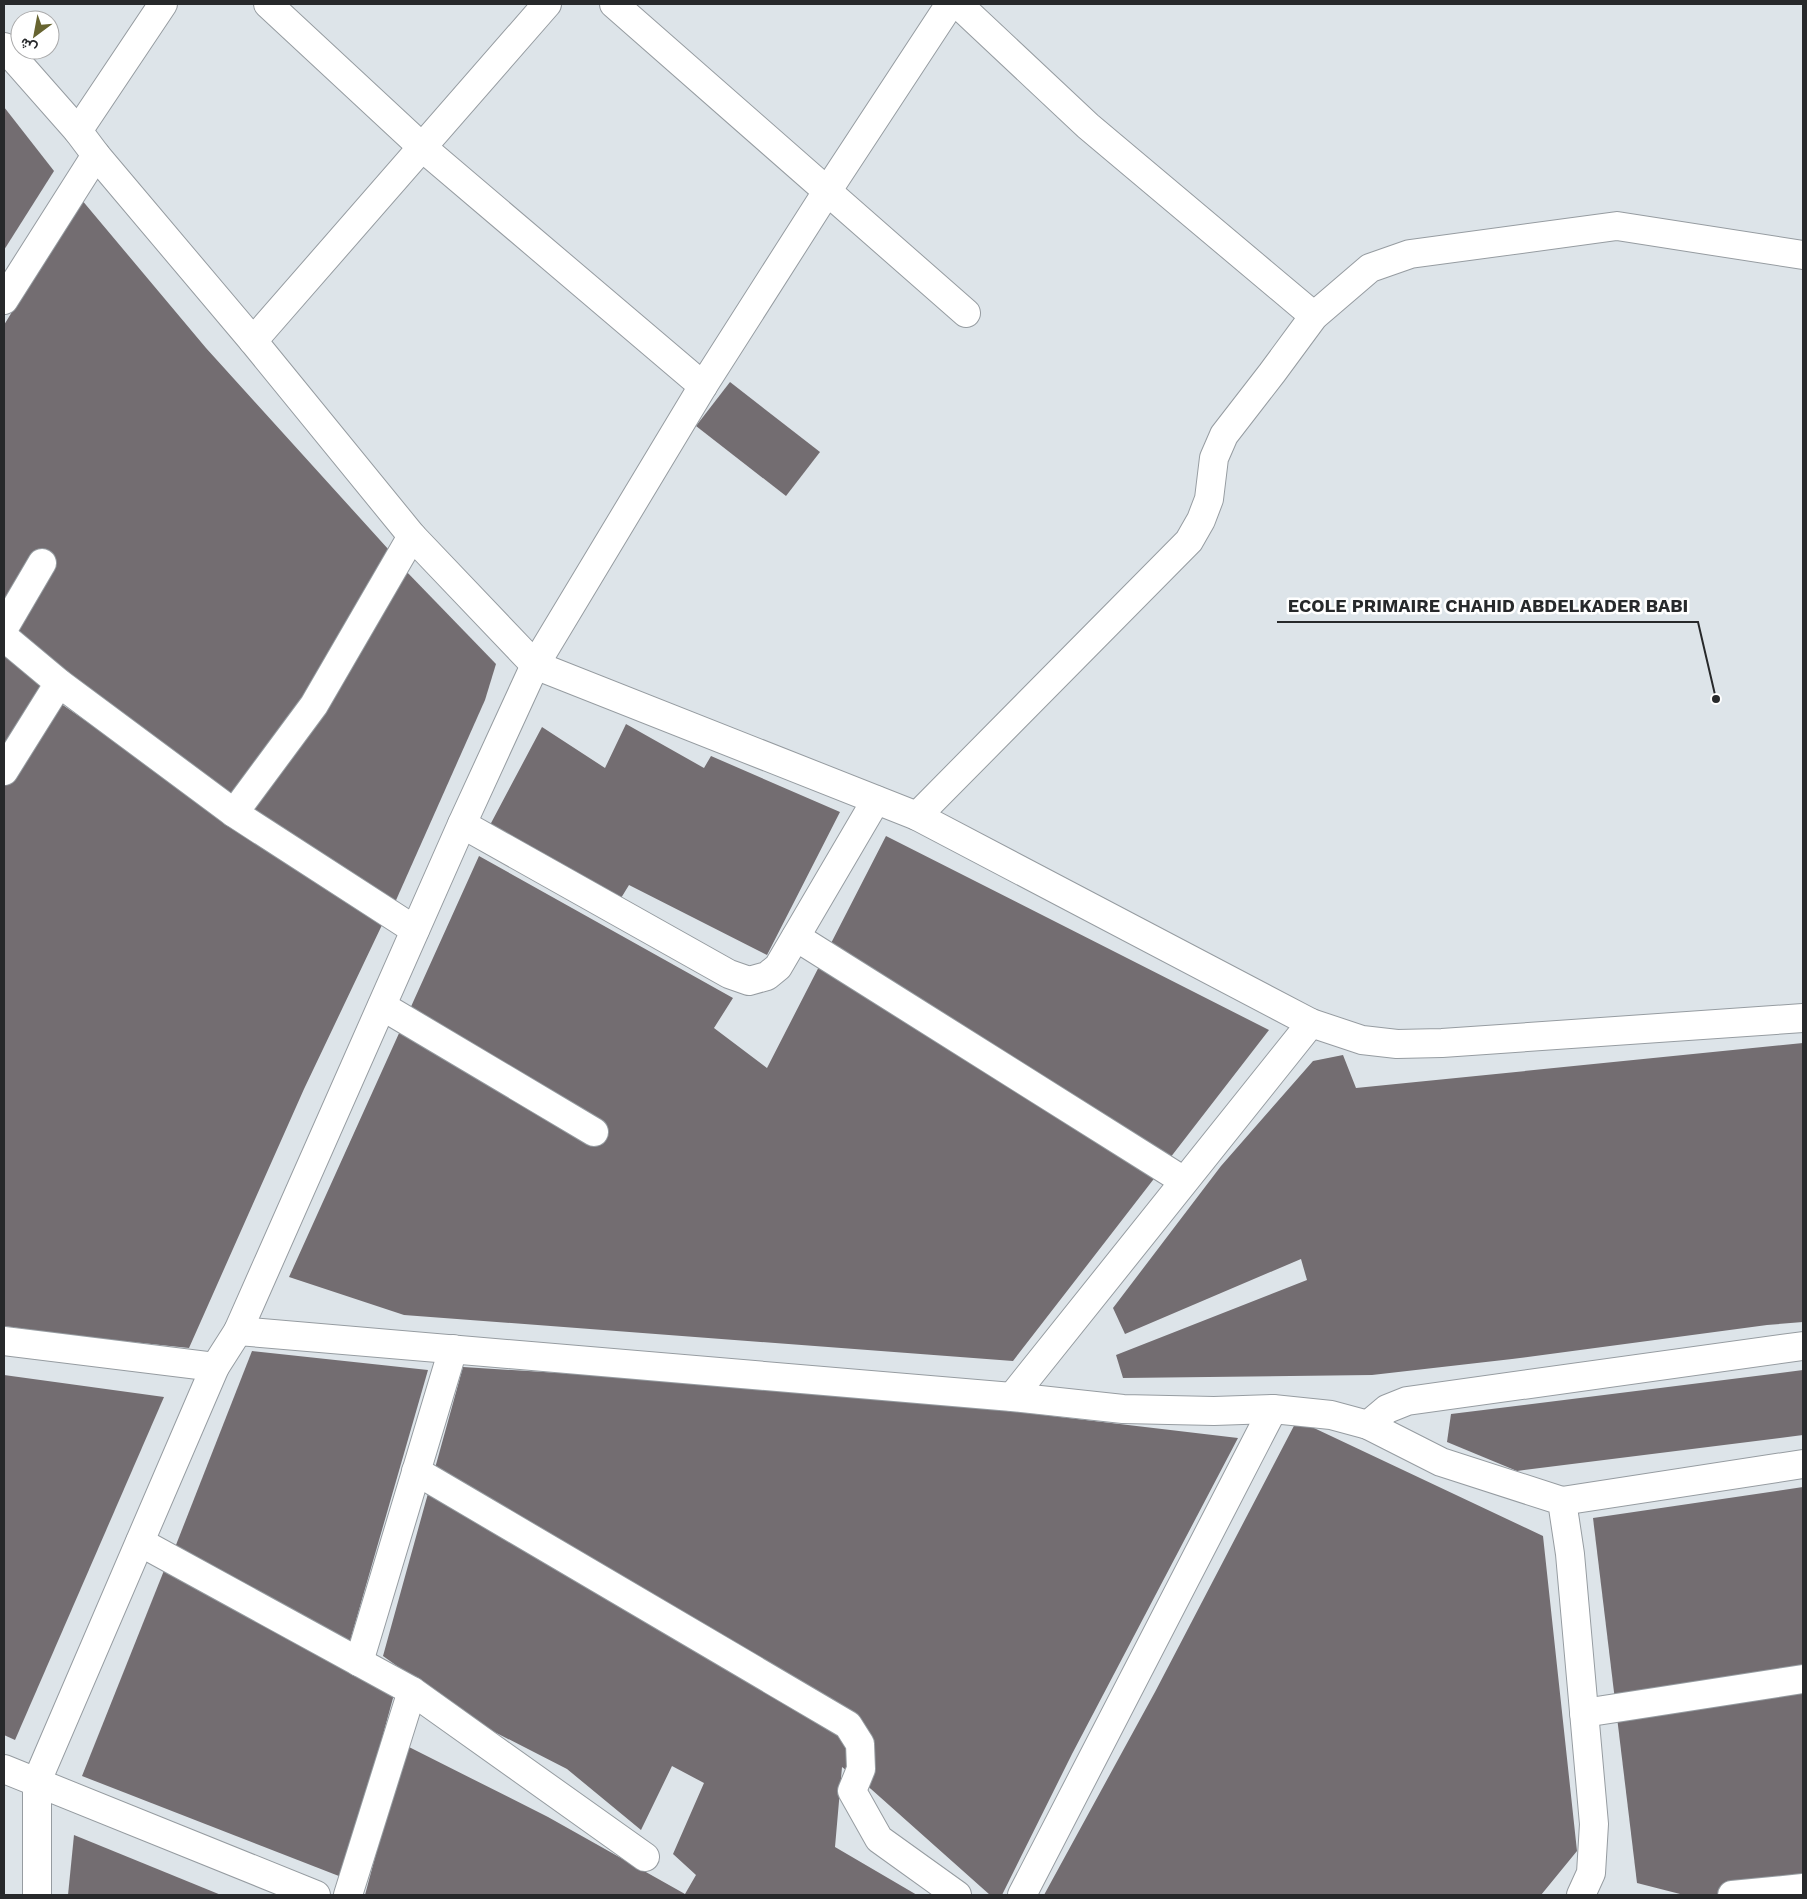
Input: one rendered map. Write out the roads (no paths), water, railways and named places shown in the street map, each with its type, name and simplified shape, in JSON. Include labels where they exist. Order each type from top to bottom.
[{"type":"street","points":[[78,131],[163,4]]},
{"type":"street","points":[[268,4],[423,148],[703,386]]},
{"type":"street","points":[[253,341],[547,4]]},
{"type":"street","points":[[614,4],[966,313]]},
{"type":"street","points":[[37,1895],[37,1781],[215,1367],[238,1331],[462,824],[535,665],[703,386],[950,4]]},
{"type":"street","points":[[958,4],[1088,126],[1314,316]]},
{"type":"street","points":[[4,47],[78,131],[412,536],[535,665],[917,816],[1311,1024],[1362,1040],[1397,1044],[1452,1043],[1803,1018]]},
{"type":"street","points":[[4,300],[96,155]]},
{"type":"street","points":[[917,816],[1189,541],[1202,520],[1209,499],[1214,458],[1224,435],[1314,316],[1370,268],[1410,254],[1617,226],[1803,255]]},
{"type":"street","points":[[234,813],[314,705],[412,536]]},
{"type":"street","points":[[4,628],[42,563]]},
{"type":"street","points":[[4,637],[59,683],[234,813],[415,930]]},
{"type":"street","points":[[4,771],[59,683]]},
{"type":"street","points":[[462,824],[729,974],[749,981],[767,976],[778,967],[876,800]]},
{"type":"street","points":[[796,937],[1184,1181]]},
{"type":"street","points":[[382,1006],[594,1132]]},
{"type":"street","points":[[1012,1396],[1311,1024]]},
{"type":"street","points":[[238,1331],[1012,1396],[1123,1409],[1214,1411],[1273,1409],[1331,1415],[1368,1425],[1441,1462],[1562,1501],[1803,1464]]},
{"type":"street","points":[[4,1341],[215,1367]]},
{"type":"street","points":[[1368,1425],[1387,1410],[1407,1401],[1803,1346]]},
{"type":"street","points":[[359,1662],[453,1349]]},
{"type":"street","points":[[1022,1895],[1273,1409]]},
{"type":"street","points":[[416,1471],[848,1724],[860,1744],[861,1768],[852,1791],[879,1839],[957,1895]]},
{"type":"street","points":[[1562,1501],[1570,1554],[1594,1824],[1591,1874],[1581,1895]]},
{"type":"street","points":[[140,1542],[412,1691],[646,1857]]},
{"type":"street","points":[[1584,1713],[1803,1679]]},
{"type":"street","points":[[348,1895],[412,1691]]},
{"type":"street","points":[[4,1768],[301,1892]]},
{"type":"street","points":[[1732,1895],[1803,1888]]},
{"type":"place","name":"ECOLE PRIMAIRE CHAHID ABDELKADER BABI","points":[[1716,699]]}]
